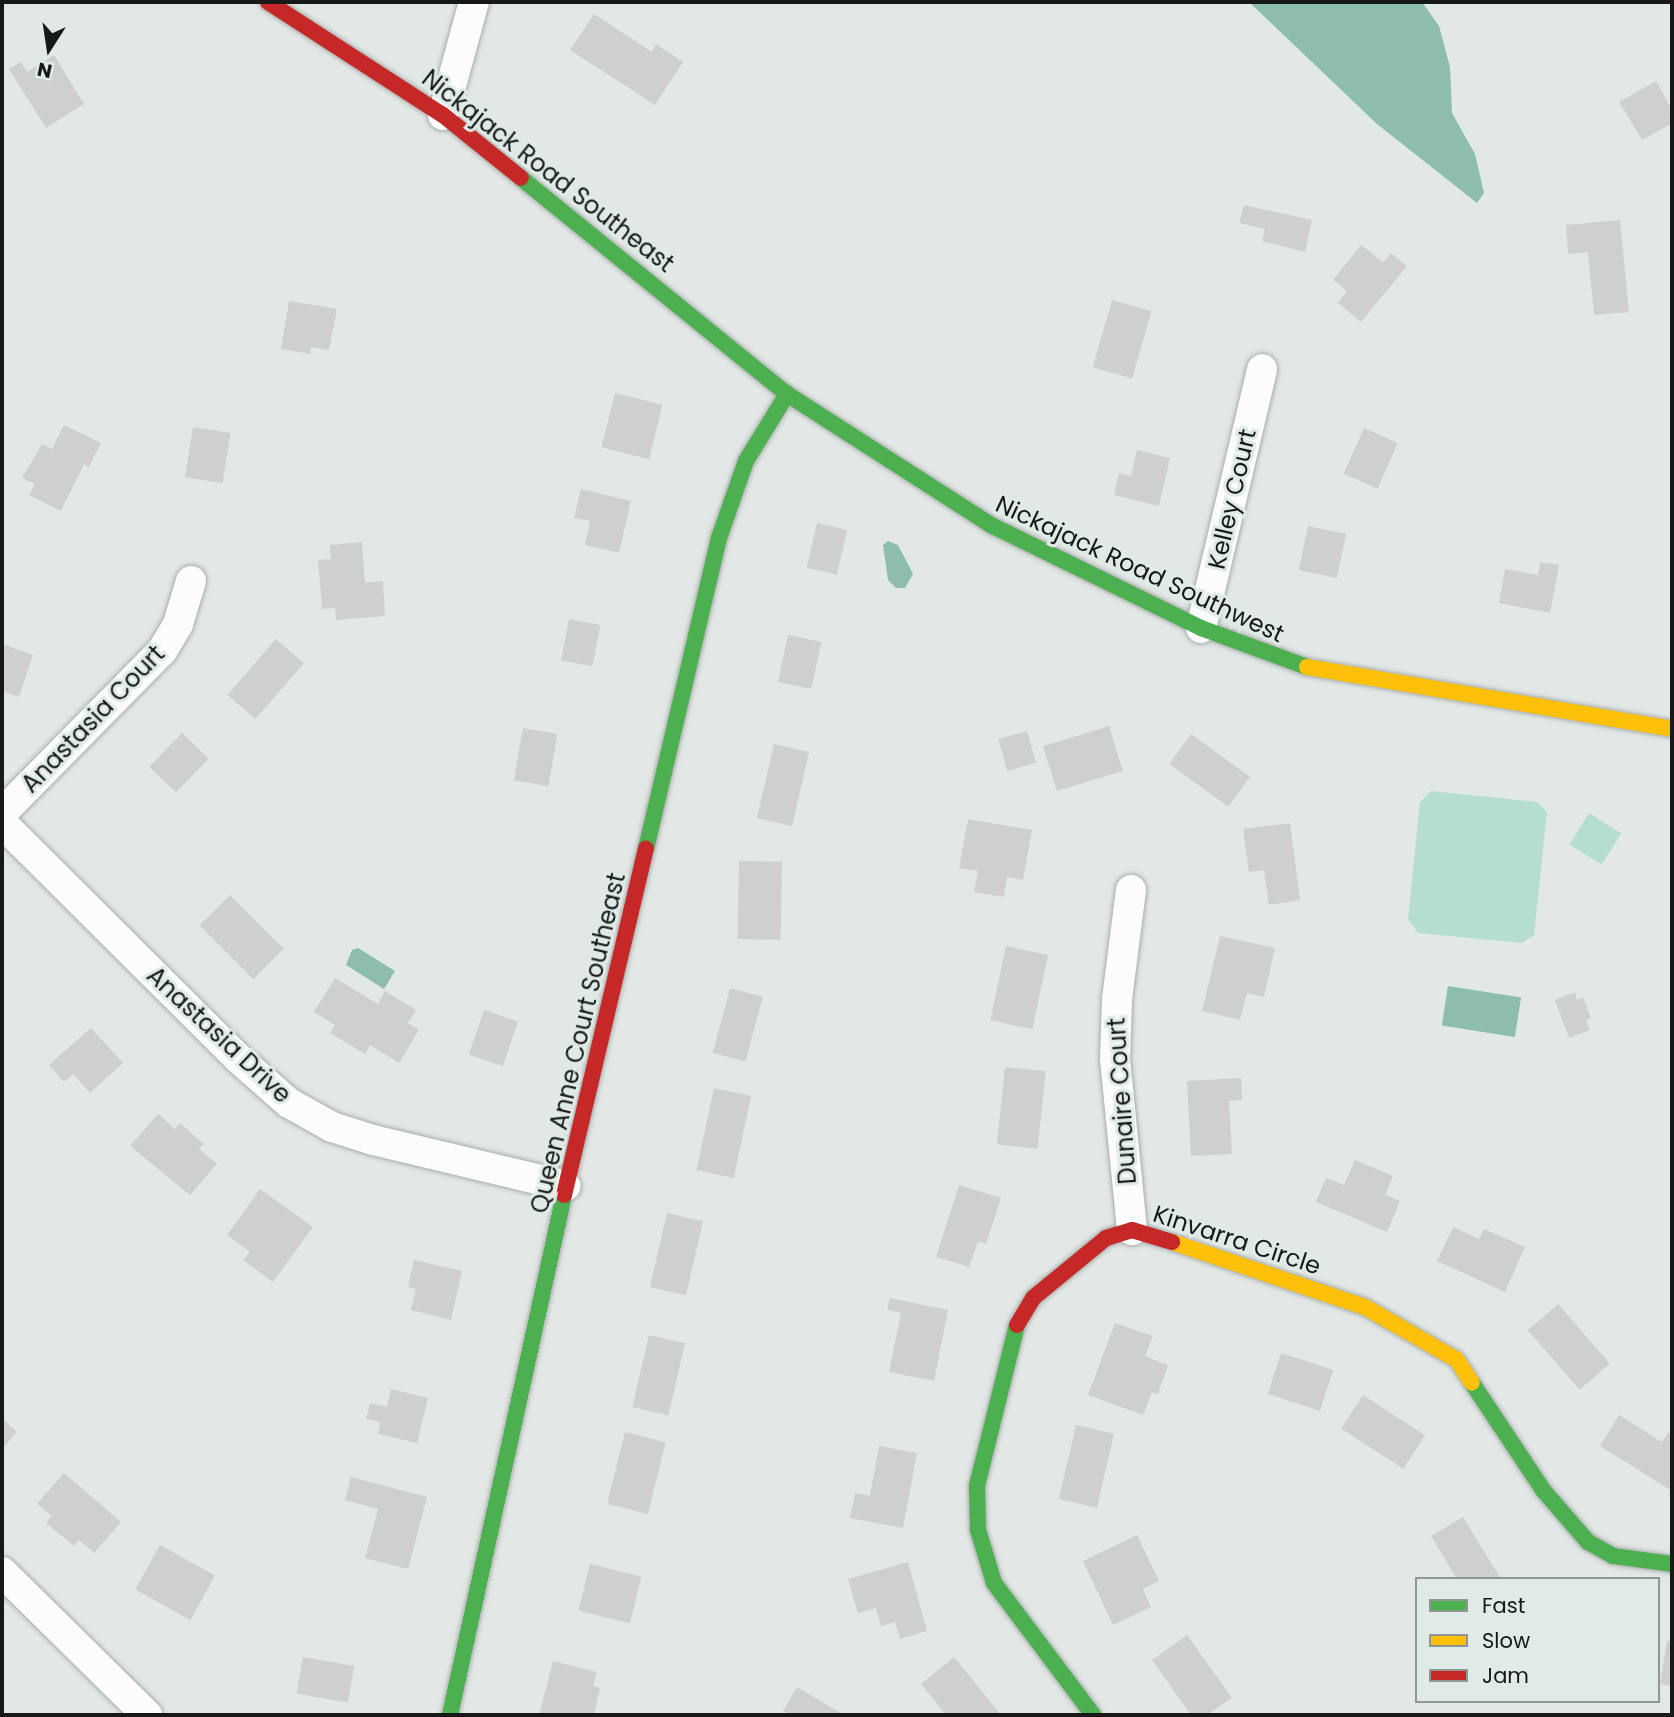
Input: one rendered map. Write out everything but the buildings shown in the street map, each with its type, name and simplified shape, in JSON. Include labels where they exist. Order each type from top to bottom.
[{"type":"street","name":"Nickajack Road Southeast","points":[[268,2],[443,115],[787,394]]},
{"type":"street","points":[[443,115],[474,2]]},
{"type":"street","name":"Kelley Court","points":[[1201,628],[1262,369]]},
{"type":"street","name":"Nickajack Road Southwest","points":[[787,394],[993,526],[1201,628],[1290,664],[1672,729]]},
{"type":"street","name":"Queen Anne Court Southeast","points":[[450,1715],[566,1186],[719,538],[746,461],[787,394]]},
{"type":"street","name":"Anastasia Court","points":[[2,813],[162,651],[178,624],[191,581]]},
{"type":"street","name":"Anastasia Drive","points":[[2,823],[232,1052],[289,1103],[332,1128],[566,1186]]},
{"type":"street","name":"Dunaire Court","points":[[1131,890],[1117,1000],[1115,1059],[1132,1230]]},
{"type":"street","name":"Kinvarra Circle","points":[[1093,1715],[994,1583],[978,1530],[977,1486],[1013,1333],[1032,1298],[1106,1238],[1132,1230],[1283,1277],[1365,1307],[1421,1336],[1457,1360],[1543,1490],[1588,1542],[1613,1556],[1672,1564]]},
{"type":"street","points":[[2,1572],[147,1715]]},
{"type":"shaded area","points":[[1249,2],[1422,2],[1439,26],[1450,67],[1452,113],[1475,154],[1484,193],[1477,203],[1377,124]]},
{"type":"shaded area","points":[[888,541],[898,545],[913,574],[905,588],[896,588],[888,580],[883,545]]},
{"type":"shaded area","points":[[1431,791],[1537,802],[1547,812],[1534,935],[1522,943],[1418,933],[1408,919],[1420,802]]},
{"type":"shaded area","points":[[1589,813],[1621,833],[1602,865],[1569,844]]},
{"type":"shaded area","points":[[358,948],[395,971],[384,989],[346,965],[352,950]]},
{"type":"shaded area","points":[[1448,986],[1521,998],[1515,1037],[1442,1026]]},
{"type":"traffic: fast","points":[[521,178],[787,394],[993,526],[1201,628],[1307,667]]},
{"type":"traffic: fast","points":[[646,849],[719,538],[746,461],[787,394]]},
{"type":"traffic: fast","points":[[450,1715],[564,1195]]},
{"type":"traffic: fast","points":[[1017,1325],[977,1486],[978,1530],[994,1583],[1093,1715]]},
{"type":"traffic: fast","points":[[1472,1383],[1543,1490],[1588,1542],[1613,1556],[1672,1564]]},
{"type":"traffic: slow","points":[[1307,667],[1672,729]]},
{"type":"traffic: slow","points":[[1172,1242],[1365,1307],[1457,1360],[1472,1383]]},
{"type":"traffic: jam","points":[[268,2],[443,115],[521,178]]},
{"type":"traffic: jam","points":[[564,1195],[646,849]]},
{"type":"traffic: jam","points":[[1017,1325],[1033,1298],[1106,1238],[1132,1230],[1172,1242]]}]
